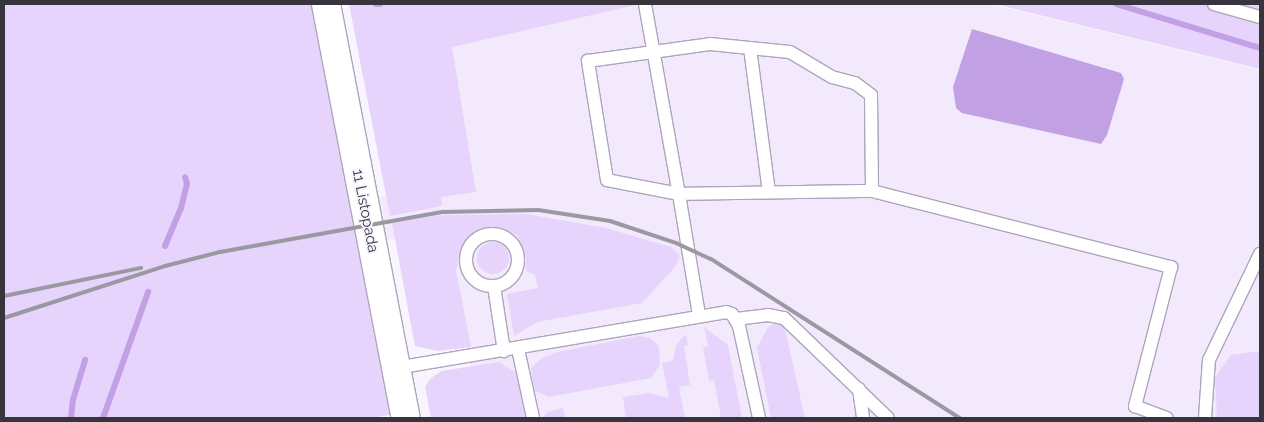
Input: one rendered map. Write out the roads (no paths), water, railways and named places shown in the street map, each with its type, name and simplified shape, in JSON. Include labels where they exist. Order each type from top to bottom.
[{"type":"street","name":"11 Listopada","points":[[326,4],[406,418]]},
{"type":"lane","points":[[644,4],[699,315]]},
{"type":"lane","points":[[1214,4],[1260,17]]},
{"type":"lane","points":[[872,191],[871,95],[855,83],[832,77],[790,52],[710,44],[588,61],[607,180],[679,194],[872,191],[1172,267],[1135,406],[1167,418]]},
{"type":"lane","points":[[750,48],[769,192]]},
{"type":"lane","points":[[493,234],[513,245],[518,260],[508,280],[494,286],[479,283],[466,264],[473,243],[493,234]]},
{"type":"lane","points":[[1204,418],[1209,360],[1260,254]]},
{"type":"lane","points":[[494,286],[504,351]]},
{"type":"lane","points":[[396,368],[518,349],[699,315],[726,312],[736,318],[768,315],[784,318],[888,418]]},
{"type":"lane","points":[[736,318],[759,418]]},
{"type":"lane","points":[[518,349],[533,418]]},
{"type":"lane","points":[[858,389],[863,418]]},
{"type":"waterway","points":[[1116,4],[1260,48]]},
{"type":"waterway","points":[[165,246],[181,208],[187,184],[185,177]]},
{"type":"waterway","points":[[103,418],[148,292]]},
{"type":"waterway","points":[[71,418],[73,400],[85,360]]},
{"type":"railway","points":[[4,318],[165,266],[220,252],[443,212],[538,210],[610,221],[676,243],[711,259],[960,418]]},
{"type":"railway","points":[[4,296],[141,268]]}]
